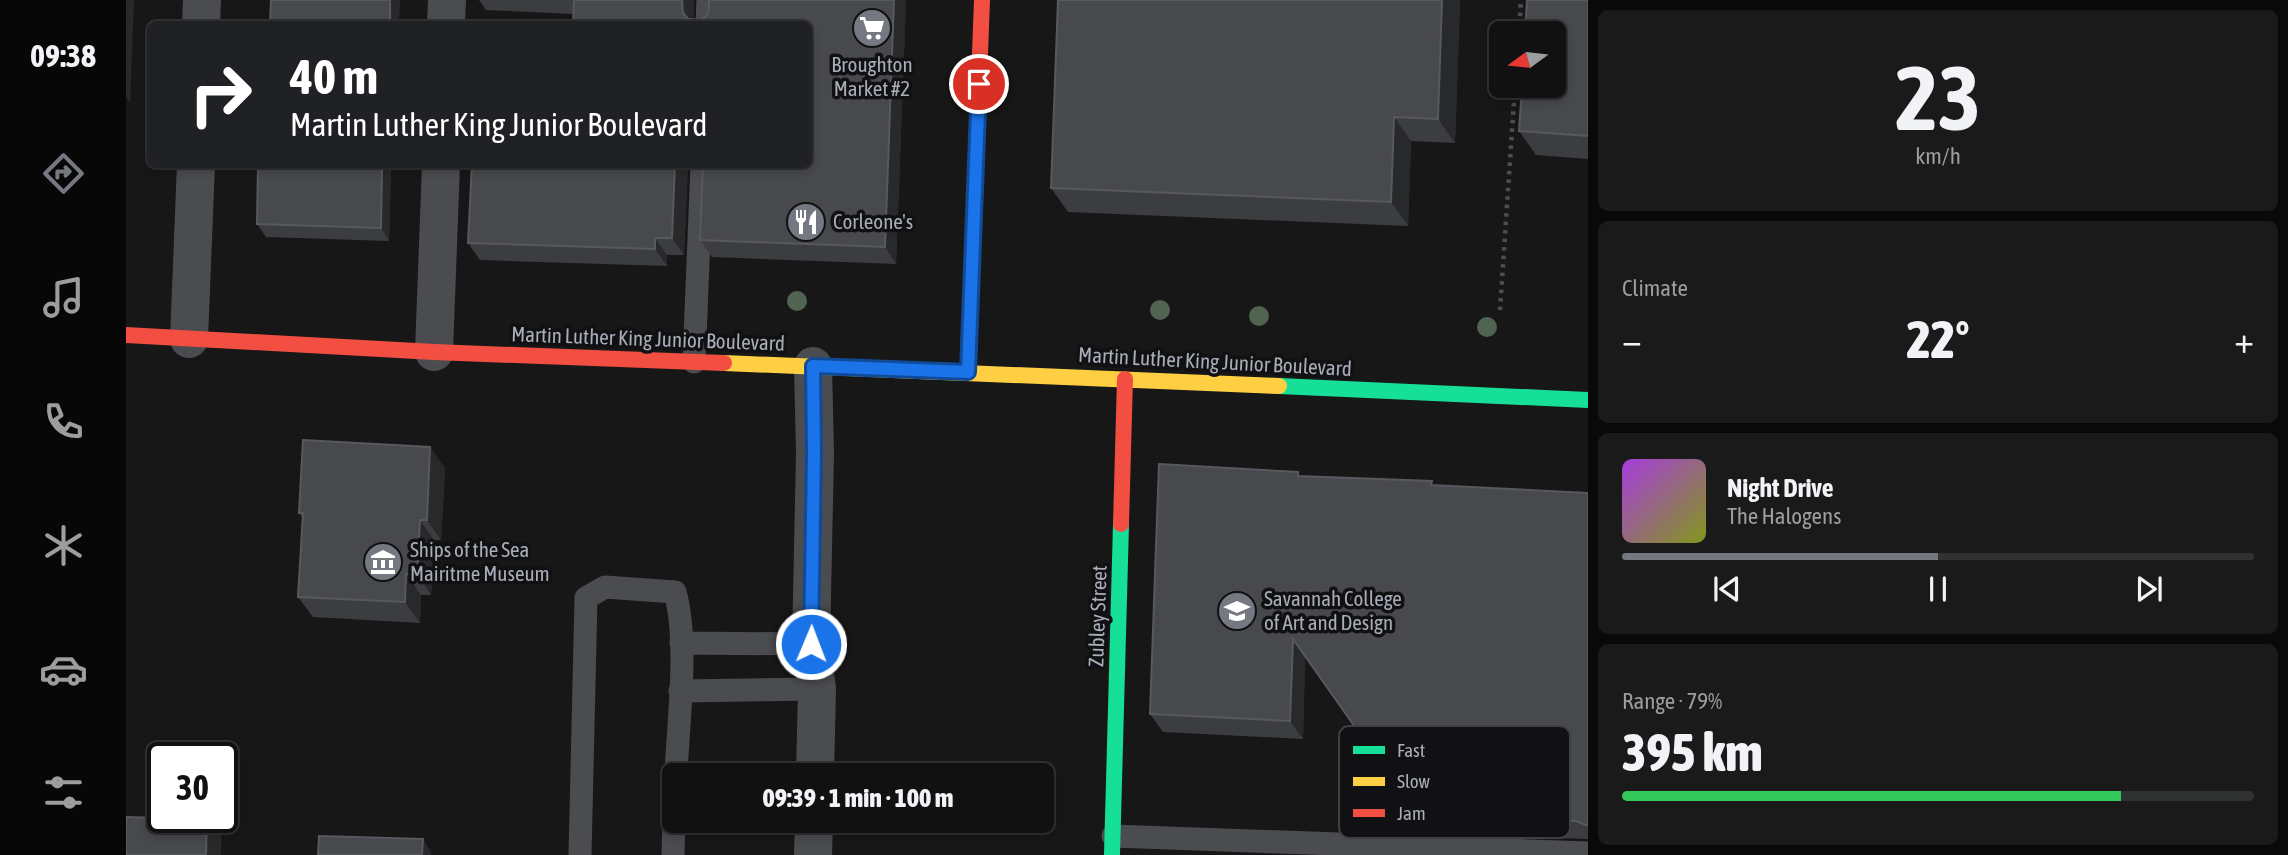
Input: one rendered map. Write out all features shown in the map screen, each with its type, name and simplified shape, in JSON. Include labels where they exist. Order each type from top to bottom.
[{"type":"main road","points":[[968,372],[982,0]]},
{"type":"main road","name":"Martin Luther King Junior Boulevard","points":[[126,335],[434,352],[968,372],[1588,400]]},
{"type":"main road","name":"Zubley Street","points":[[1112,845],[1125,379]]},
{"type":"street","points":[[201,21],[202,0]]},
{"type":"street","points":[[446,21],[447,0]]},
{"type":"street","points":[[189,339],[196,168]]},
{"type":"street","points":[[434,352],[441,168]]},
{"type":"street","points":[[813,366],[811,644],[817,689],[815,763]]},
{"type":"street","points":[[813,855],[814,833]]},
{"type":"lane","points":[[707,21],[708,0]]},
{"type":"lane","points":[[694,362],[702,168]]},
{"type":"lane","points":[[580,855],[586,598],[605,587],[675,592],[679,606],[681,643],[677,763]]},
{"type":"lane","points":[[681,643],[811,644]]},
{"type":"lane","points":[[680,691],[817,689]]},
{"type":"lane","points":[[673,855],[674,833]]},
{"type":"lane","points":[[1112,845],[1588,853]]},
{"type":"path","points":[[1520,21],[1521,0]]},
{"type":"path","points":[[1500,310],[1514,98]]},
{"type":"building","points":[[271,0],[390,0],[390,21],[270,21]]},
{"type":"building","points":[[574,0],[682,0],[683,13],[688,19],[701,20],[707,15],[709,0],[894,0],[885,247],[700,240],[703,168],[812,168],[812,21],[573,21]]},
{"type":"building","points":[[1058,0],[1442,0],[1438,119],[1394,117],[1391,202],[1051,188]]},
{"type":"building","points":[[1527,0],[1588,0],[1588,136],[1519,131],[1521,98],[1566,98],[1566,21],[1526,21]]},
{"type":"building","points":[[258,168],[382,168],[381,228],[257,224]]},
{"type":"building","points":[[472,168],[675,168],[672,238],[655,238],[655,249],[468,243]]},
{"type":"building","name":"Ships of the Sea Mairitme Museum","points":[[303,440],[430,447],[427,520],[420,520],[417,575],[406,574],[405,602],[298,597],[303,513],[299,513]]},
{"type":"building","points":[[1159,464],[1298,472],[1298,476],[1432,481],[1431,485],[1588,493],[1588,826],[1570,821],[1570,726],[1354,726],[1293,639],[1290,721],[1150,714]]},
{"type":"building","points":[[126,817],[147,818],[147,833],[207,833],[206,855],[126,855]]},
{"type":"building","points":[[319,836],[423,839],[422,855],[318,855]]},
{"type":"traffic: fast","points":[[1279,386],[1588,400]]},
{"type":"traffic: fast","points":[[1112,855],[1121,524]]},
{"type":"traffic: slow","points":[[724,363],[1279,386]]},
{"type":"traffic: jam","points":[[968,372],[982,0]]},
{"type":"traffic: jam","points":[[126,335],[434,352],[724,363]]},
{"type":"traffic: jam","points":[[1121,524],[1125,379]]},
{"type":"place","name":"Broughton Market #2","points":[[872,28]]},
{"type":"place","name":"Corleone's","points":[[806,222]]},
{"type":"place","name":"Ships of the Sea Mairitme Museum","points":[[383,562]]},
{"type":"place","name":"Savannah College of Art and Design","points":[[1237,611]]},
{"type":"route","points":[[811,644],[813,366],[968,372],[979,84]]}]
